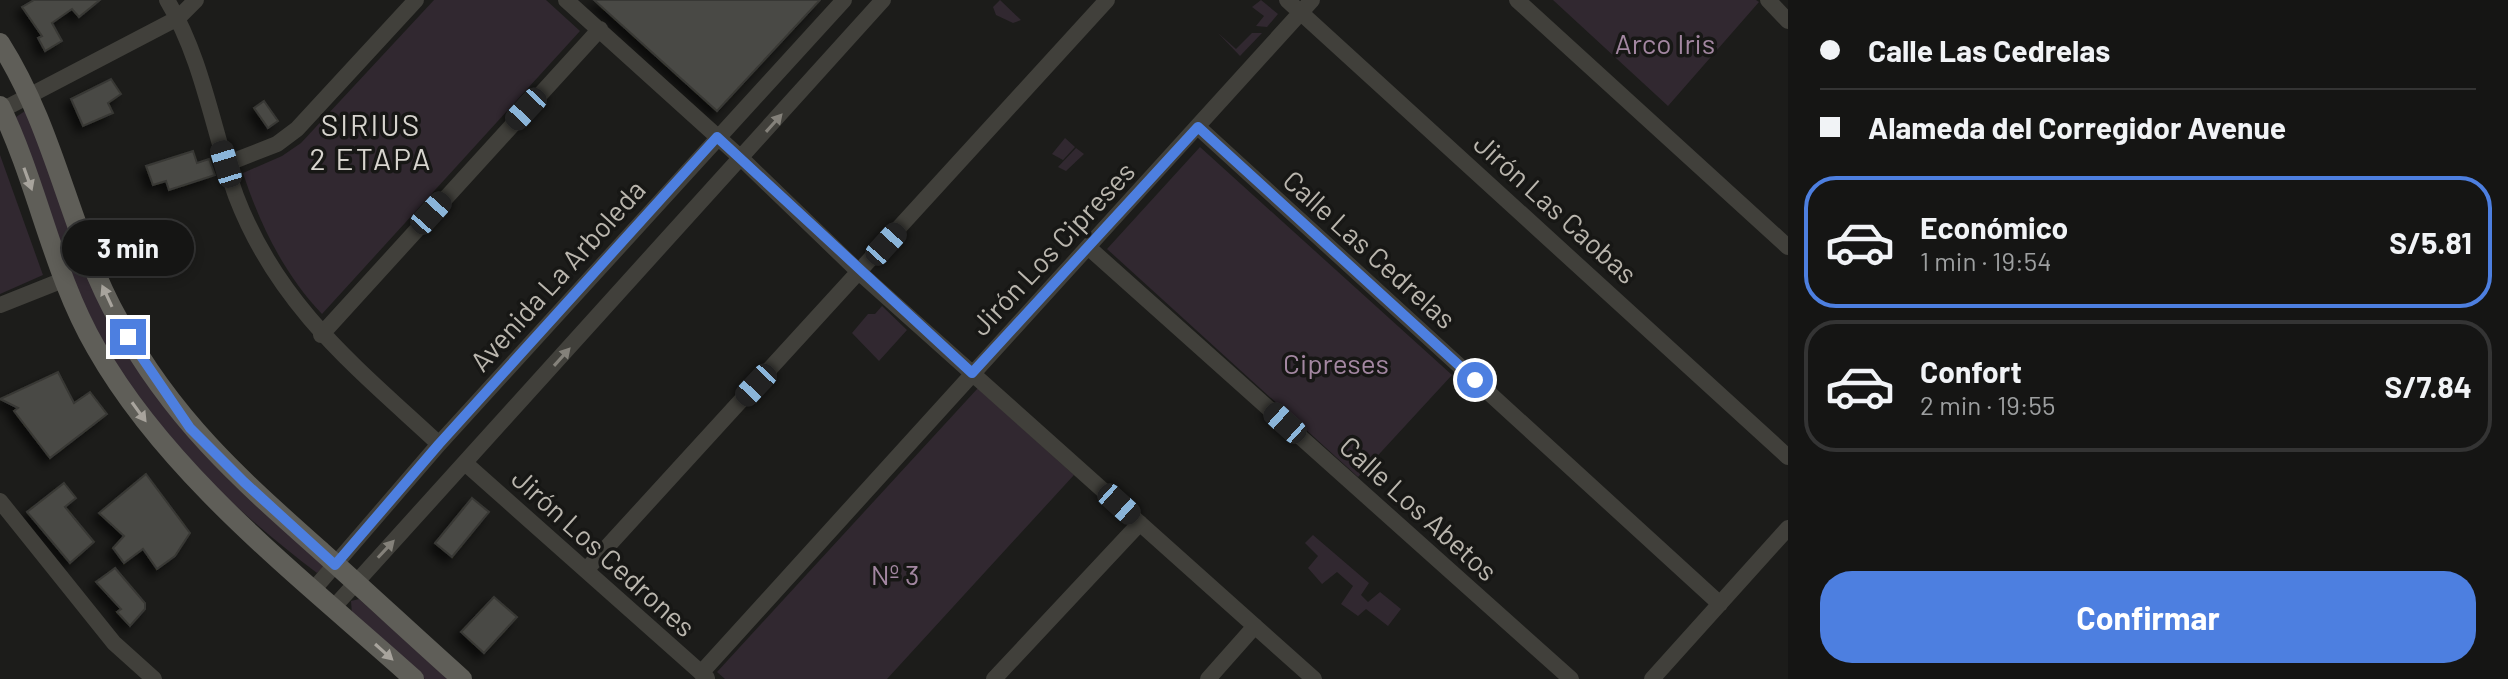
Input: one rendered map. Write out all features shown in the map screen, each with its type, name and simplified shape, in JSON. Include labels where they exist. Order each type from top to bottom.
[{"type":"main road","points":[[0,43],[30,95],[99,280],[139,356],[190,428],[244,482],[462,679]]},
{"type":"main road","points":[[1,108],[63,280],[95,347],[150,428],[198,482],[414,679]]},
{"type":"street","points":[[167,0],[178,18],[226,164],[259,246],[291,298],[321,335],[439,444]]},
{"type":"street","points":[[1,108],[178,18],[196,0]]},
{"type":"street","points":[[226,164],[277,144],[297,129],[416,0]]},
{"type":"street","points":[[566,0],[742,159],[860,273],[1314,679]]},
{"type":"street","name":"Avenida La Arboleda","points":[[314,589],[439,444],[844,0]]},
{"type":"street","name":"Avenida La Arboleda","points":[[334,607],[883,0]]},
{"type":"street","points":[[586,570],[1107,0]]},
{"type":"street","name":"Jirón Las Caobas","points":[[1287,0],[1307,6],[1788,457]]},
{"type":"street","points":[[1517,0],[1788,247]]},
{"type":"street","points":[[1768,0],[1788,21]]},
{"type":"street","name":"Jirón Los Cipreses","points":[[704,676],[972,373],[1307,6]]},
{"type":"street","points":[[321,335],[600,29]]},
{"type":"street","name":"Calle Las Cedrelas","points":[[1198,127],[1720,604]]},
{"type":"street","name":"Calle Los Abetos","points":[[1088,247],[1571,679]]},
{"type":"street","points":[[0,305],[63,280]]},
{"type":"street","name":"Jirón Los Cedrones","points":[[465,463],[704,676]]},
{"type":"street","points":[[0,501],[114,643],[154,679]]},
{"type":"street","points":[[994,679],[1140,523]]},
{"type":"street","points":[[1652,679],[1788,528]]},
{"type":"street","points":[[1208,679],[1255,626]]},
{"type":"green space","points":[[434,0],[546,0],[580,31],[322,314],[285,266],[257,211],[243,173],[282,156],[301,143]]},
{"type":"green space","points":[[1000,0],[1021,20],[1013,23],[996,15],[993,7]]},
{"type":"green space","points":[[1261,0],[1278,14],[1267,27],[1256,26],[1264,16],[1252,7]]},
{"type":"green space","name":"Arco Iris","points":[[1553,0],[1756,0],[1759,2],[1668,106]]},
{"type":"green space","points":[[1218,33],[1236,49],[1252,33],[1262,33],[1240,56]]},
{"type":"green space","points":[[25,111],[160,402],[230,481],[324,566],[317,573],[258,526],[203,474],[152,417],[108,355],[79,299],[56,239],[16,117]]},
{"type":"green space","points":[[1065,138],[1075,147],[1063,160],[1052,154]]},
{"type":"green space","name":"Cipreses","points":[[1200,147],[1452,375],[1358,477],[1107,249]]},
{"type":"green space","points":[[1076,148],[1084,154],[1066,171],[1058,167]]},
{"type":"green space","points":[[0,155],[43,275],[0,294]]},
{"type":"green space","points":[[882,306],[907,330],[879,361],[852,333],[868,314],[875,314]]},
{"type":"green space","name":"Nº 3","points":[[978,388],[1074,475],[887,679],[725,679],[717,672]]},
{"type":"green space","points":[[1313,535],[1369,583],[1361,595],[1368,602],[1380,592],[1401,609],[1388,626],[1366,609],[1358,616],[1341,604],[1353,586],[1337,572],[1322,584],[1308,568],[1318,556],[1305,543]]},
{"type":"green space","points":[[359,599],[449,679],[425,679],[352,614],[351,601]]},
{"type":"building","points":[[34,0],[100,0],[79,17],[72,9],[52,23],[62,41],[45,51],[38,38],[42,36],[22,7]]},
{"type":"building","points":[[594,0],[820,0],[717,111]]},
{"type":"building","points":[[111,79],[121,94],[108,103],[113,113],[83,126],[71,99]]},
{"type":"building","points":[[264,101],[278,121],[268,128],[254,108]]},
{"type":"building","points":[[193,151],[197,163],[209,159],[215,175],[169,190],[166,181],[153,185],[146,166]]},
{"type":"building","points":[[58,372],[74,403],[90,392],[107,414],[50,458],[14,411],[18,408],[0,399]]},
{"type":"building","points":[[146,474],[190,533],[175,556],[157,569],[143,549],[124,563],[113,548],[124,536],[99,513]]},
{"type":"building","points":[[64,483],[76,498],[65,507],[94,542],[70,563],[27,512]]},
{"type":"building","points":[[472,498],[489,512],[452,557],[435,543]]},
{"type":"building","points":[[115,568],[145,603],[145,609],[130,626],[117,612],[121,609],[96,582]]},
{"type":"building","points":[[494,597],[517,617],[484,653],[461,632]]},
{"type":"district","name":"SIRIUS 2 ETAPA","points":[[371,141]]},
{"type":"route","points":[[128,337],[190,428],[335,565],[439,444],[717,137],[860,273],[972,373],[1198,127],[1475,380]]}]
